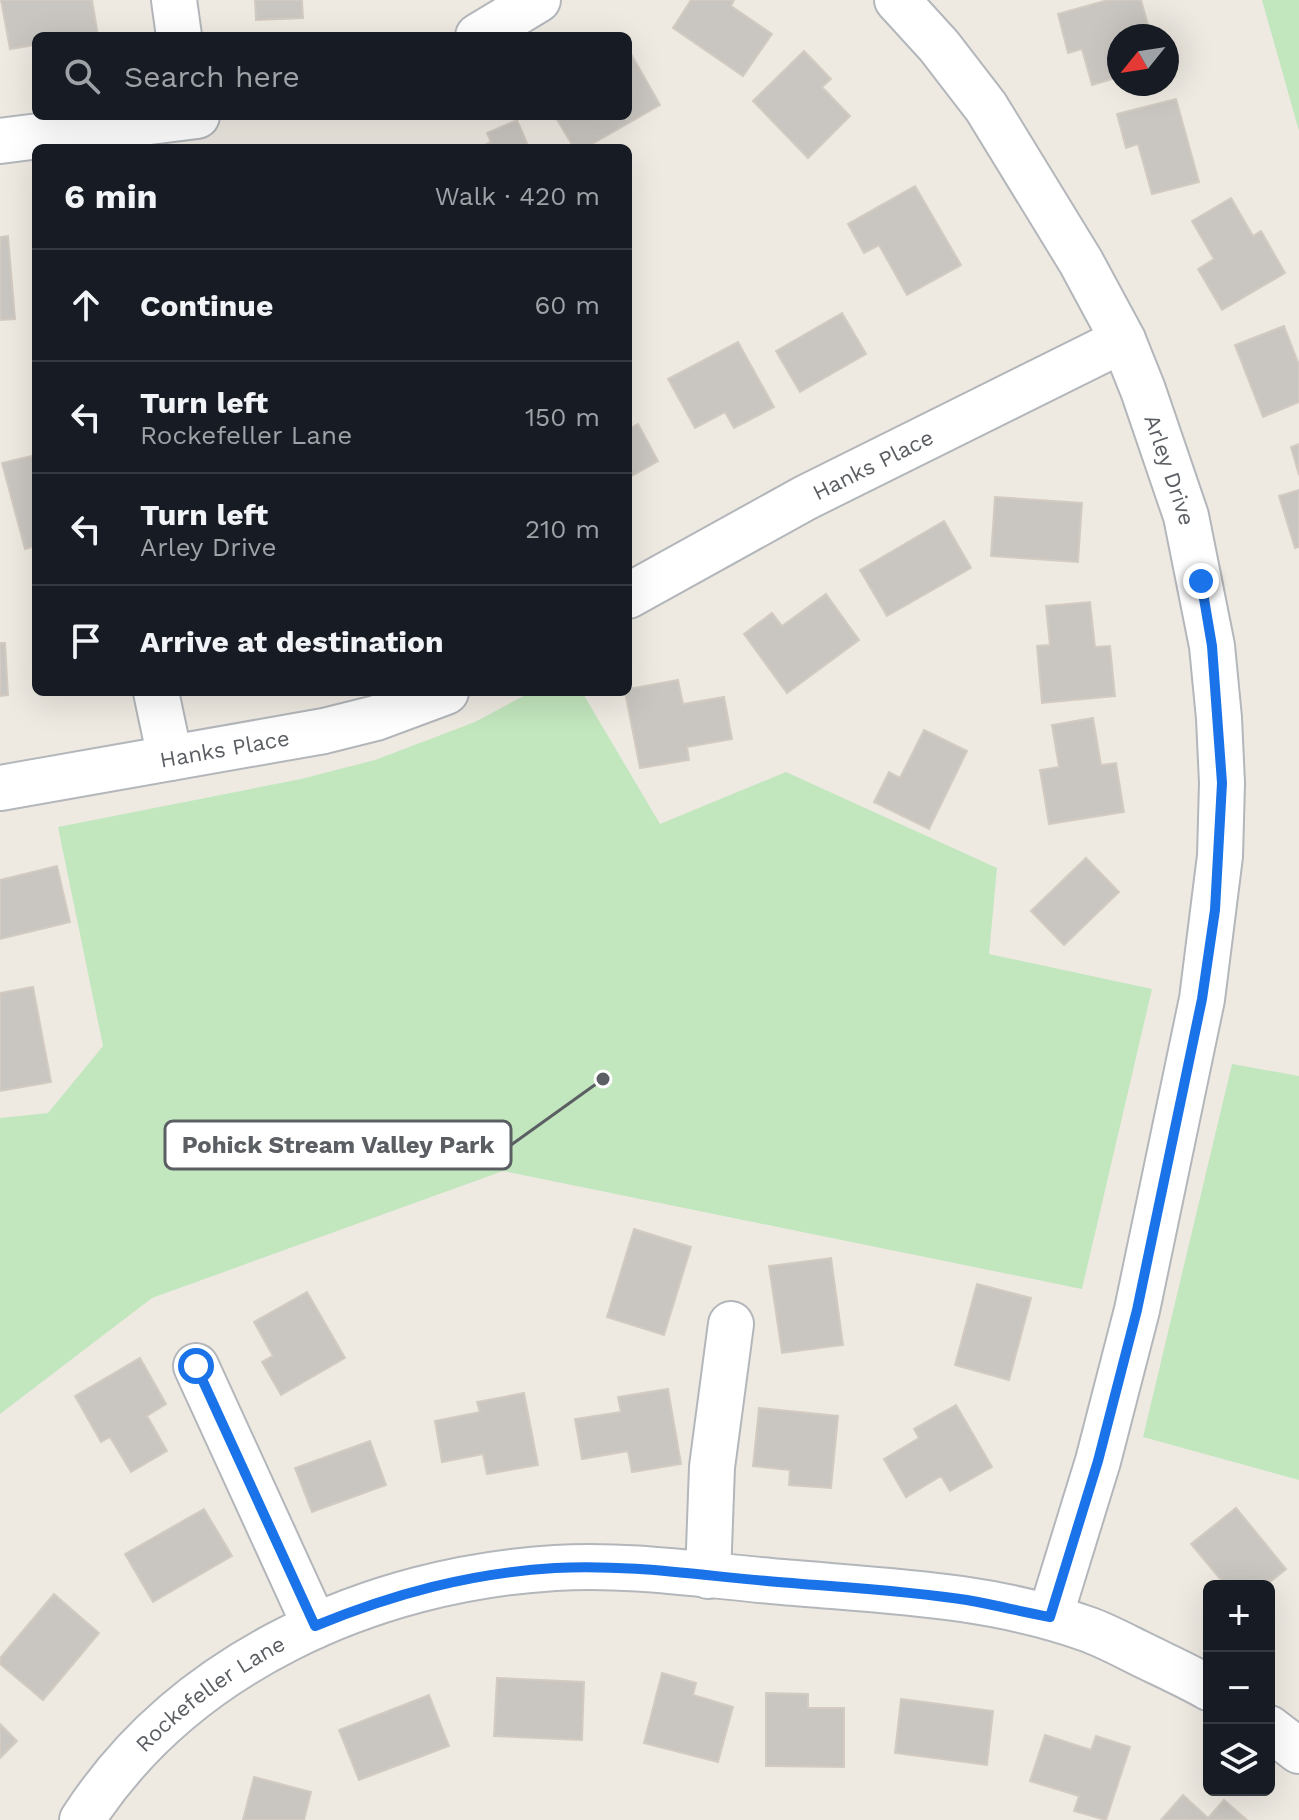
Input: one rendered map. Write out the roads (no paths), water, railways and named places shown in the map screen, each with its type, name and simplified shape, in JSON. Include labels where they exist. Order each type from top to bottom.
[{"type":"street","points":[[174,0],[178,32]]},
{"type":"street","points":[[485,32],[538,0]]},
{"type":"street","name":"Arley Drive","points":[[897,0],[939,46],[986,107],[1081,262],[1123,340],[1186,516],[1212,646],[1219,718],[1222,783],[1220,856],[1202,999],[1137,1310],[1098,1461],[1050,1617]]},
{"type":"street","points":[[0,141],[160,120]]},
{"type":"street","name":"Hanks Place","points":[[632,594],[805,498],[1123,340]]},
{"type":"street","points":[[157,696],[170,758]]},
{"type":"street","name":"Hanks Place","points":[[0,788],[324,731],[376,718],[435,696]]},
{"type":"street","points":[[708,1576],[712,1467],[731,1324]]},
{"type":"street","points":[[196,1366],[315,1626]]},
{"type":"street","name":"Rockefeller Lane","points":[[82,1820],[101,1791],[152,1735],[183,1708],[257,1656],[315,1626],[370,1603],[415,1589],[486,1574],[558,1568],[630,1569],[968,1600],[1050,1617],[1090,1629],[1203,1685]]},
{"type":"street","points":[[1275,1733],[1299,1751]]},
{"type":"place","name":"Pohick Stream Valley Park","points":[[603,1079]]}]
